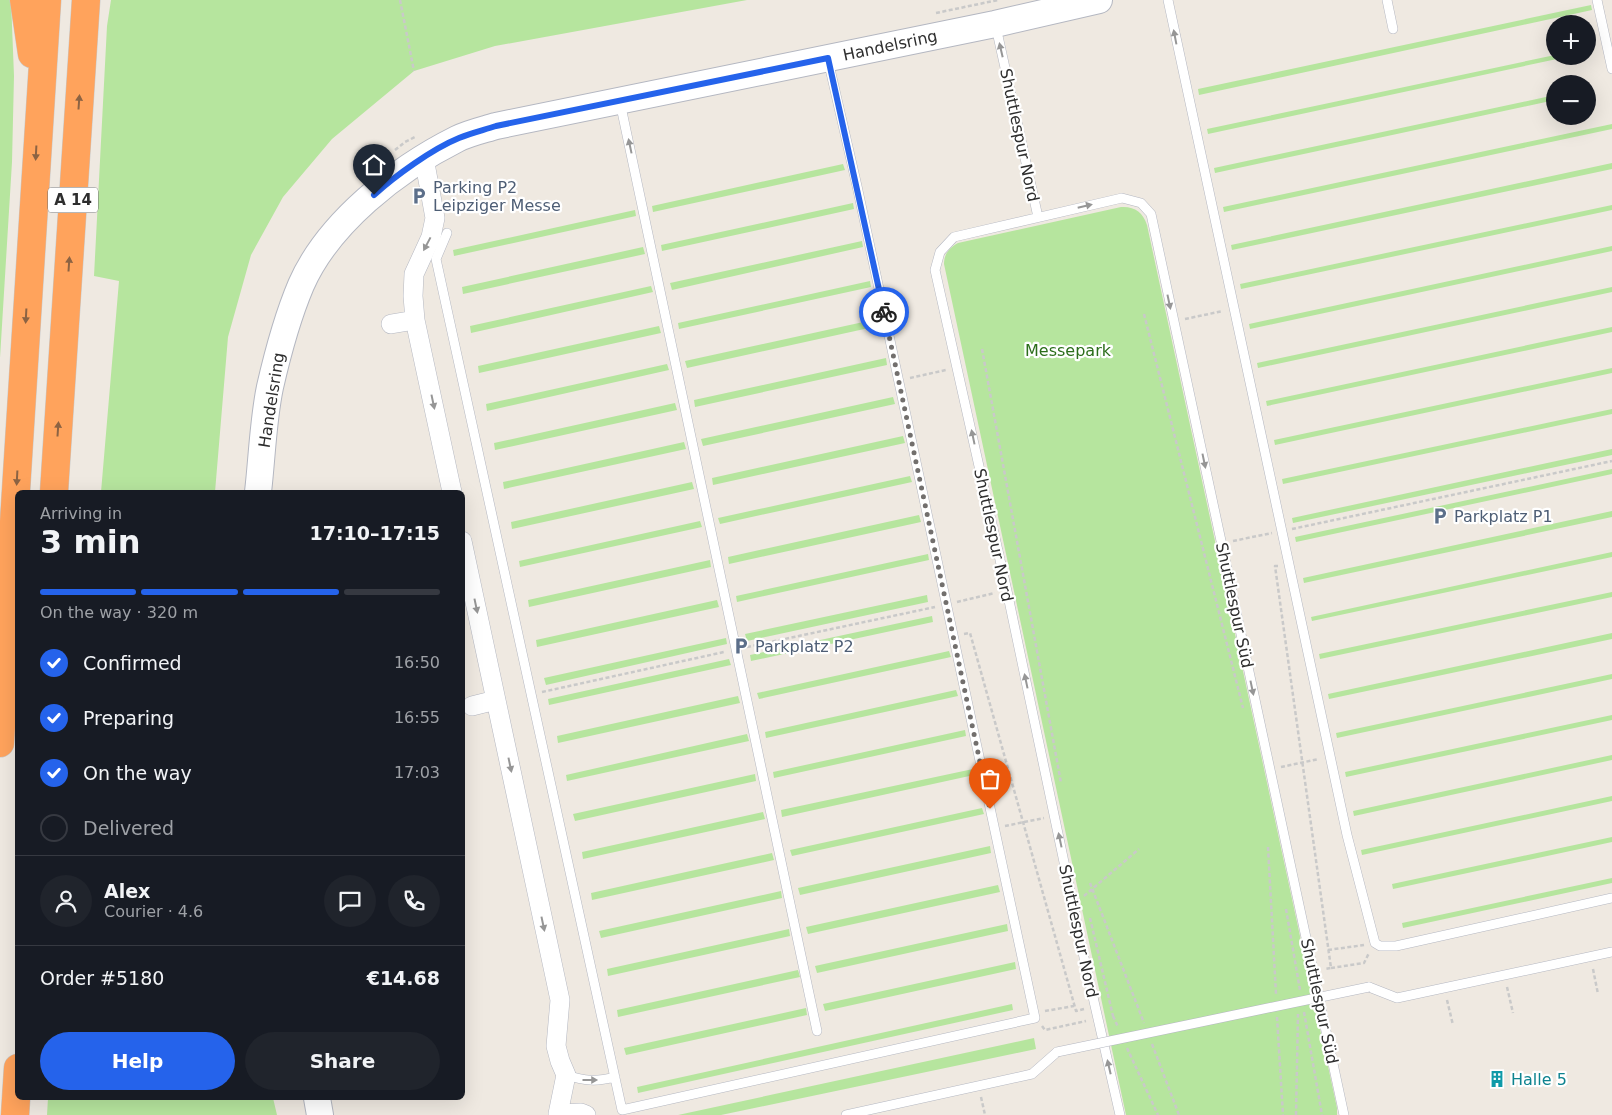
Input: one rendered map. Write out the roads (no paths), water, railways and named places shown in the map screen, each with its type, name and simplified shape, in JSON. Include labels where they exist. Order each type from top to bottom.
[{"type":"highway","points":[[24,0],[39,105]]},
{"type":"highway","name":"A 14","points":[[15,490],[47,0]]},
{"type":"highway","name":"A 14","points":[[54,490],[86,0]]},
{"type":"highway","name":"A 14","points":[[0,743],[15,498]]},
{"type":"highway","points":[[14,1115],[15,1100]]},
{"type":"main road","name":"Handelsring","points":[[258,490],[270,389],[282,339],[302,284],[323,248],[347,219],[387,183],[458,138],[496,126],[995,24],[1100,0]]},
{"type":"main road","points":[[317,1100],[320,1115]]},
{"type":"street","points":[[424,158],[435,218],[431,237],[414,274],[413,296],[415,320],[452,490]]},
{"type":"street","points":[[391,324],[415,320]]},
{"type":"street","points":[[465,555],[560,1000],[548,1047],[560,1062],[566,1074],[558,1114],[581,1113],[586,1115]]},
{"type":"street","points":[[472,706],[496,700]]},
{"type":"lane","points":[[1168,0],[1347,835],[1375,943],[1380,946],[1396,946],[1612,898]]},
{"type":"lane","points":[[1386,0],[1392,29]]},
{"type":"lane","points":[[1597,0],[1612,69]]},
{"type":"lane","name":"Shuttlespur Nord","points":[[995,24],[1038,217],[954,237],[940,252],[935,270],[958,367],[1095,1007],[1120,1115]]},
{"type":"lane","points":[[448,234],[436,259],[622,1110],[1035,1018],[849,148],[828,58]]},
{"type":"lane","points":[[620,101],[817,1031]]},
{"type":"lane","name":"Shuttlespur Süd","points":[[1038,217],[1122,198],[1141,203],[1151,214],[1344,1115]]},
{"type":"lane","points":[[846,1115],[1032,1074],[1056,1052],[1369,987],[1397,998],[1612,952]]},
{"type":"lane","points":[[566,1074],[584,1081],[604,1080],[615,1077]]},
{"type":"place","name":"Parking P2 Leipziger Messe","points":[[419,196]]},
{"type":"place","name":"Parkplatz P1","points":[[1440,516]]},
{"type":"place","name":"Parkplatz P2","points":[[741,646]]},
{"type":"place","name":"Halle 5","points":[[1497,1079]]},
{"type":"park label","name":"Messepark","points":[[1068,350]]}]
